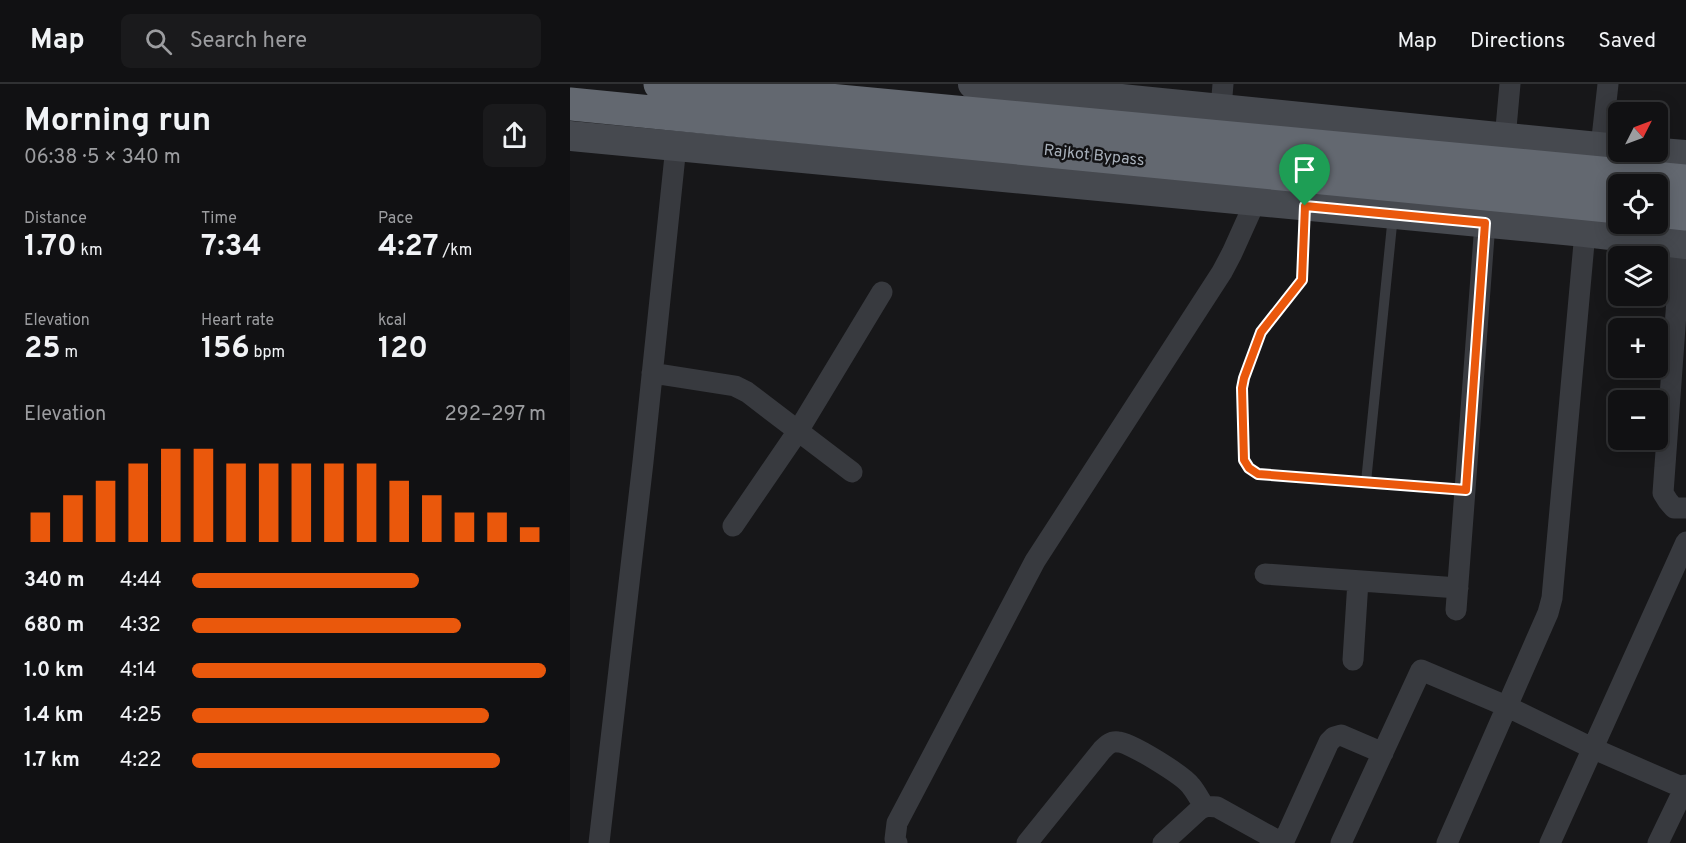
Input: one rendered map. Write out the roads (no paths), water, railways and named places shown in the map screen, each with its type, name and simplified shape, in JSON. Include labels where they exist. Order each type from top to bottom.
[{"type":"highway","name":"Rajkot Bypass","points":[[660,84],[1686,182]]},
{"type":"highway","name":"Rajkot Bypass","points":[[570,104],[1608,206]]},
{"type":"highway","points":[[1668,220],[1684,234]]},
{"type":"street","points":[[979,84],[1222,96],[1505,139],[1608,148]]},
{"type":"street","points":[[1505,139],[1510,84]]},
{"type":"street","points":[[1608,84],[1609,102]]},
{"type":"street","points":[[570,136],[1585,232],[1684,234],[1663,493],[1674,507],[1686,508]]},
{"type":"street","points":[[599,843],[676,146]]},
{"type":"street","points":[[1668,154],[1686,155]]},
{"type":"street","points":[[897,843],[895,839],[897,823],[1021,585],[1222,272],[1255,202]]},
{"type":"street","points":[[1456,610],[1485,223]]},
{"type":"street","points":[[1447,843],[1548,613],[1552,598],[1585,232]]},
{"type":"street","points":[[733,526],[798,431],[882,292]]},
{"type":"street","points":[[652,373],[735,386],[747,392],[852,472]]},
{"type":"street","points":[[1550,843],[1594,749],[1677,584],[1686,542]]},
{"type":"street","points":[[1265,574],[1458,588]]},
{"type":"street","points":[[1353,660],[1358,581]]},
{"type":"street","points":[[1341,843],[1421,670],[1506,706],[1594,749],[1685,788],[1658,843]]},
{"type":"street","points":[[1163,843],[1204,806],[1216,807],[1283,843],[1329,742],[1334,737],[1341,735],[1383,753]]},
{"type":"street","points":[[1027,843],[1102,750],[1115,741],[1126,743],[1179,775],[1191,784],[1204,806]]},
{"type":"lane","points":[[1305,206],[1302,280],[1261,332],[1244,378],[1242,388],[1244,460],[1249,468],[1258,474],[1466,490]]},
{"type":"lane","points":[[1366,482],[1393,215]]}]
